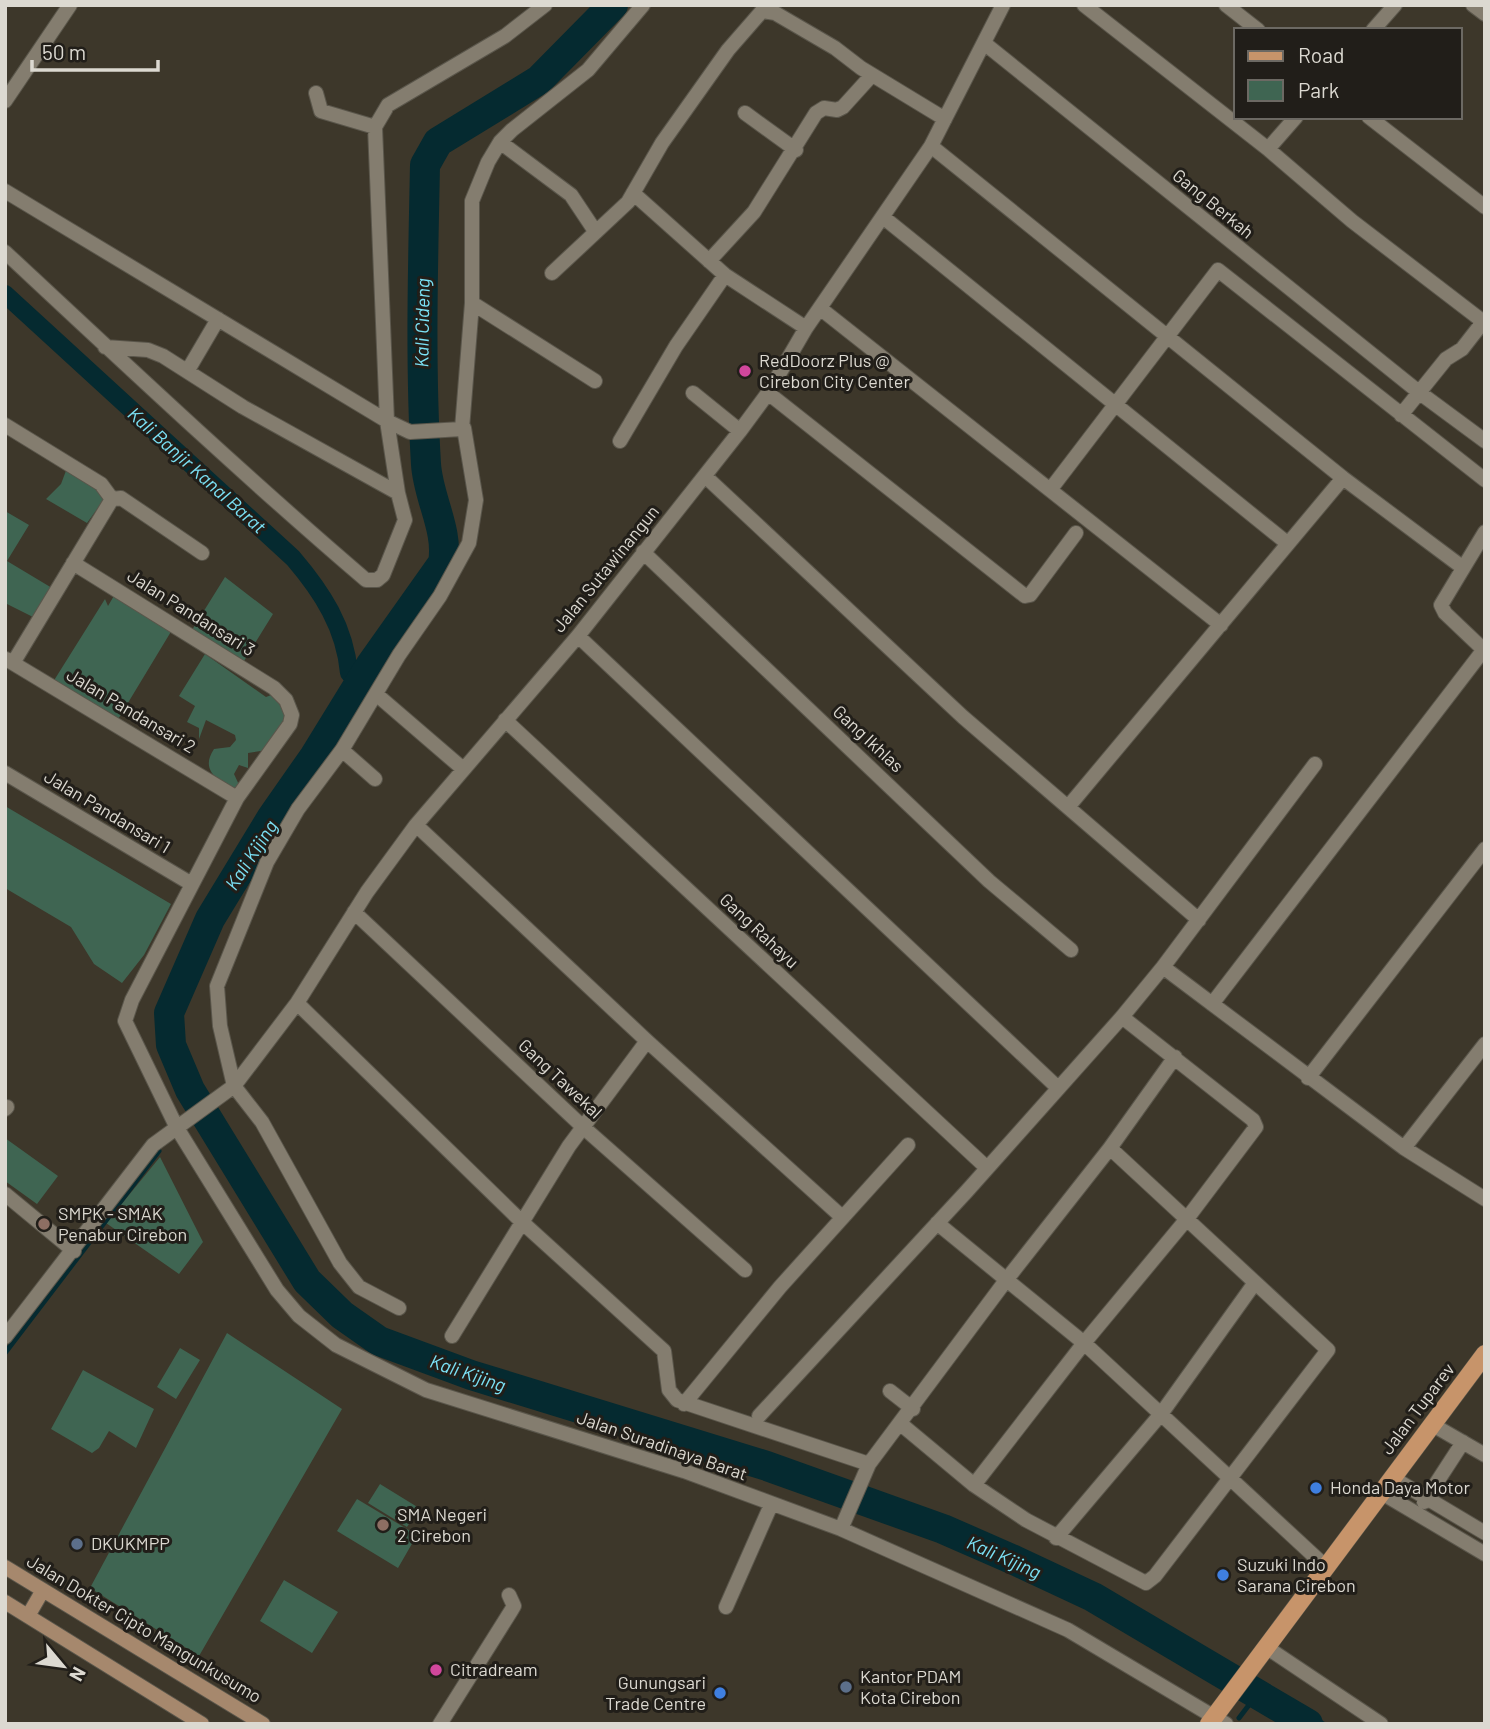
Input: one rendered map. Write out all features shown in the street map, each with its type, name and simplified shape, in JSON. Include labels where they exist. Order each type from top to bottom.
[{"type":"main road","name":"Jalan Tuparev","points":[[1217,1718],[1264,1649],[1485,1354]]},
{"type":"main road","name":"Jalan Dokter Cipto Mangunkusumo","points":[[6,1569],[263,1724]]},
{"type":"main road","points":[[28,1616],[43,1590]]},
{"type":"main road","points":[[5,1602],[202,1724]]},
{"type":"street","points":[[5,101],[70,5]]},
{"type":"street","points":[[5,252],[303,527],[369,582],[383,575],[404,528],[405,510],[398,492],[387,421],[375,127],[388,105],[505,36],[545,5]]},
{"type":"street","points":[[399,1308],[359,1287],[340,1263],[262,1122],[231,1088],[217,1005],[220,976],[267,862],[298,809],[342,750],[440,596],[470,543],[476,500],[457,429],[472,303],[472,201],[488,162],[500,142],[588,70],[643,5]]},
{"type":"street","name":"Jalan Sutawinangun","points":[[5,1337],[153,1146],[231,1088],[297,1003],[354,912],[416,825],[462,768],[578,636],[768,393],[806,328],[931,146],[1003,5]]},
{"type":"street","points":[[1084,5],[1268,149],[1352,221],[1484,323],[1462,349],[1446,359],[1401,415]]},
{"type":"street","points":[[1226,5],[1255,28]]},
{"type":"street","points":[[1375,28],[1395,5]]},
{"type":"street","points":[[1473,5],[1485,14]]},
{"type":"street","points":[[552,273],[634,193],[662,143],[728,50],[762,11],[775,13],[835,48],[872,75],[945,119]]},
{"type":"street","name":"Gang Berkah","points":[[984,43],[1420,393],[1485,441]]},
{"type":"street","points":[[709,261],[747,220],[796,150],[816,113],[824,108],[837,110],[843,107],[872,75]]},
{"type":"street","points":[[316,93],[321,111],[375,127]]},
{"type":"street","points":[[745,113],[796,150]]},
{"type":"street","points":[[1268,149],[1294,119]]},
{"type":"street","points":[[1372,119],[1485,208]]},
{"type":"street","points":[[500,142],[571,195],[595,231]]},
{"type":"street","points":[[931,146],[1343,478],[1462,567]]},
{"type":"street","points":[[5,191],[387,421],[410,432],[457,429]]},
{"type":"street","points":[[634,193],[724,275],[806,328]]},
{"type":"street","points":[[883,217],[1287,543]]},
{"type":"street","points":[[1049,490],[1218,270],[1485,481]]},
{"type":"street","points":[[620,441],[676,346],[724,275]]},
{"type":"street","points":[[472,303],[595,382]]},
{"type":"street","points":[[821,309],[1221,625]]},
{"type":"street","points":[[188,370],[218,319]]},
{"type":"street","points":[[105,347],[148,350],[188,370],[265,420],[398,492]]},
{"type":"street","points":[[693,393],[740,430]]},
{"type":"street","points":[[768,393],[1025,596],[1030,595],[1076,533]]},
{"type":"street","points":[[5,425],[101,484],[112,499]]},
{"type":"street","points":[[705,476],[963,717],[1199,920]]},
{"type":"street","points":[[1068,807],[1343,478]]},
{"type":"street","points":[[112,499],[121,498],[202,553]]},
{"type":"street","points":[[9,661],[112,499]]},
{"type":"street","points":[[1212,1004],[1484,649],[1445,613],[1441,605],[1485,532]]},
{"type":"street","name":"Gang Ikhlas","points":[[643,552],[989,881],[1071,950]]},
{"type":"street","name":"Jalan Pandansari 3","points":[[73,564],[250,673],[286,699],[292,715],[286,732],[237,798]]},
{"type":"street","points":[[578,636],[1057,1087]]},
{"type":"street","name":"Jalan Pandansari 2","points":[[9,661],[237,798]]},
{"type":"street","points":[[376,694],[462,768]]},
{"type":"street","name":"Gang Rahayu","points":[[505,720],[987,1168]]},
{"type":"street","points":[[342,750],[375,779]]},
{"type":"street","points":[[759,1416],[1122,1017],[1199,920],[1315,764]]},
{"type":"street","name":"Jalan Pandansari 1","points":[[5,773],[190,883]]},
{"type":"street","points":[[190,883],[237,798]]},
{"type":"street","points":[[416,825],[842,1217]]},
{"type":"street","points":[[1308,1078],[1485,849]]},
{"type":"street","name":"Jalan Suradinaya Barat","points":[[190,883],[132,1000],[125,1021],[277,1290],[299,1316],[336,1345],[426,1391],[684,1471],[771,1505],[842,1528],[1068,1630],[1217,1718]]},
{"type":"street","name":"Gang Tawekal","points":[[354,912],[583,1128],[745,1270]]},
{"type":"street","points":[[1163,967],[1404,1148],[1485,1199]]},
{"type":"street","points":[[297,1003],[523,1223],[664,1351],[669,1390],[684,1404],[867,1469]]},
{"type":"street","points":[[974,1485],[1255,1130],[1255,1125],[1175,1057],[1122,1017]]},
{"type":"street","points":[[452,1336],[583,1128],[648,1041]]},
{"type":"street","points":[[1404,1148],[1485,1044]]},
{"type":"street","points":[[842,1528],[867,1469],[1007,1279],[1110,1149],[1175,1057]]},
{"type":"street","points":[[684,1404],[842,1217],[908,1145]]},
{"type":"street","points":[[902,1425],[974,1485],[1056,1538],[1146,1583],[1231,1478],[1328,1350],[1110,1149]]},
{"type":"street","points":[[5,1194],[74,1251]]},
{"type":"street","points":[[937,1223],[1084,1343],[1325,1567]]},
{"type":"street","points":[[1056,1538],[1161,1414],[1254,1284]]},
{"type":"street","points":[[890,1391],[913,1409]]},
{"type":"street","points":[[1433,1424],[1485,1455]]},
{"type":"street","points":[[1417,1513],[1463,1442]]},
{"type":"street","points":[[1393,1478],[1485,1533]]},
{"type":"street","points":[[1381,1493],[1485,1554]]},
{"type":"street","points":[[726,1607],[771,1505]]},
{"type":"street","points":[[440,1724],[511,1611],[513,1606],[509,1595]]},
{"type":"street","points":[[1264,1649],[1381,1724]]},
{"type":"green space","points":[[67,468],[101,488],[105,498],[87,523],[46,499],[61,484]]},
{"type":"green space","points":[[5,511],[29,525],[7,561],[52,588],[35,618],[5,603]]},
{"type":"green space","points":[[225,577],[273,614],[244,661],[192,630]]},
{"type":"green space","points":[[115,594],[172,630],[117,721],[53,682],[105,599],[108,606]]},
{"type":"green space","points":[[205,654],[266,697],[274,694],[288,714],[267,750],[248,753],[248,768],[239,765],[234,774],[240,787],[233,790],[212,773],[209,763],[214,749],[230,747],[236,740],[235,735],[206,720],[199,739],[199,728],[187,722],[195,706],[179,696]]},
{"type":"green space","points":[[5,806],[171,904],[144,955],[122,983],[94,964],[71,927],[5,888]]},
{"type":"green space","points":[[5,1138],[58,1176],[37,1204],[5,1181]]},
{"type":"green space","points":[[160,1157],[203,1242],[179,1274],[106,1223]]},
{"type":"green space","points":[[227,1333],[342,1409],[199,1656],[90,1588]]},
{"type":"green space","points":[[180,1348],[200,1360],[176,1399],[157,1387]]},
{"type":"green space","points":[[83,1370],[154,1409],[136,1448],[109,1431],[99,1448],[92,1453],[51,1429]]},
{"type":"green space","points":[[380,1484],[419,1508],[407,1527],[368,1503]]},
{"type":"green space","points":[[357,1499],[417,1535],[398,1568],[337,1531]]},
{"type":"green space","points":[[284,1580],[338,1612],[312,1653],[260,1621]]},
{"type":"water","points":[[1248,1674],[1328,1724],[1281,1722],[1243,1702],[1234,1689]]},
{"type":"waterway","name":"Kali Kijing","points":[[613,5],[539,80],[438,142],[425,165],[422,315],[424,427],[430,489],[443,538],[443,563],[370,666],[314,757],[272,817],[210,919],[169,1013],[171,1045],[190,1090],[307,1281],[342,1315],[379,1341],[471,1375],[767,1466],[943,1529],[1093,1597],[1308,1724]]},
{"type":"waterway","name":"Kali Banjir Kanal Barat","points":[[5,294],[293,558],[322,597],[337,625],[343,640],[349,673]]},
{"type":"waterway","points":[[5,1353],[159,1151]]},
{"type":"waterway","points":[[1239,1718],[1252,1701]]},
{"type":"place","name":"RedDoorz Plus @ Cirebon City Center","points":[[745,371]]},
{"type":"place","name":"SMPK - SMAK Penabur Cirebon","points":[[44,1224]]},
{"type":"place","name":"Honda Daya Motor","points":[[1316,1488]]},
{"type":"place","name":"SMA Negeri 2 Cirebon","points":[[383,1525]]},
{"type":"place","name":"DKUKMPP","points":[[77,1544]]},
{"type":"place","name":"Suzuki Indo Sarana Cirebon","points":[[1223,1575]]},
{"type":"place","name":"Citradream","points":[[436,1670]]},
{"type":"place","name":"Kantor PDAM Kota Cirebon","points":[[846,1687]]},
{"type":"place","name":"Gunungsari Trade Centre","points":[[720,1693]]},
{"type":"water label","name":"Kali Cideng","points":[[422,323]]}]
